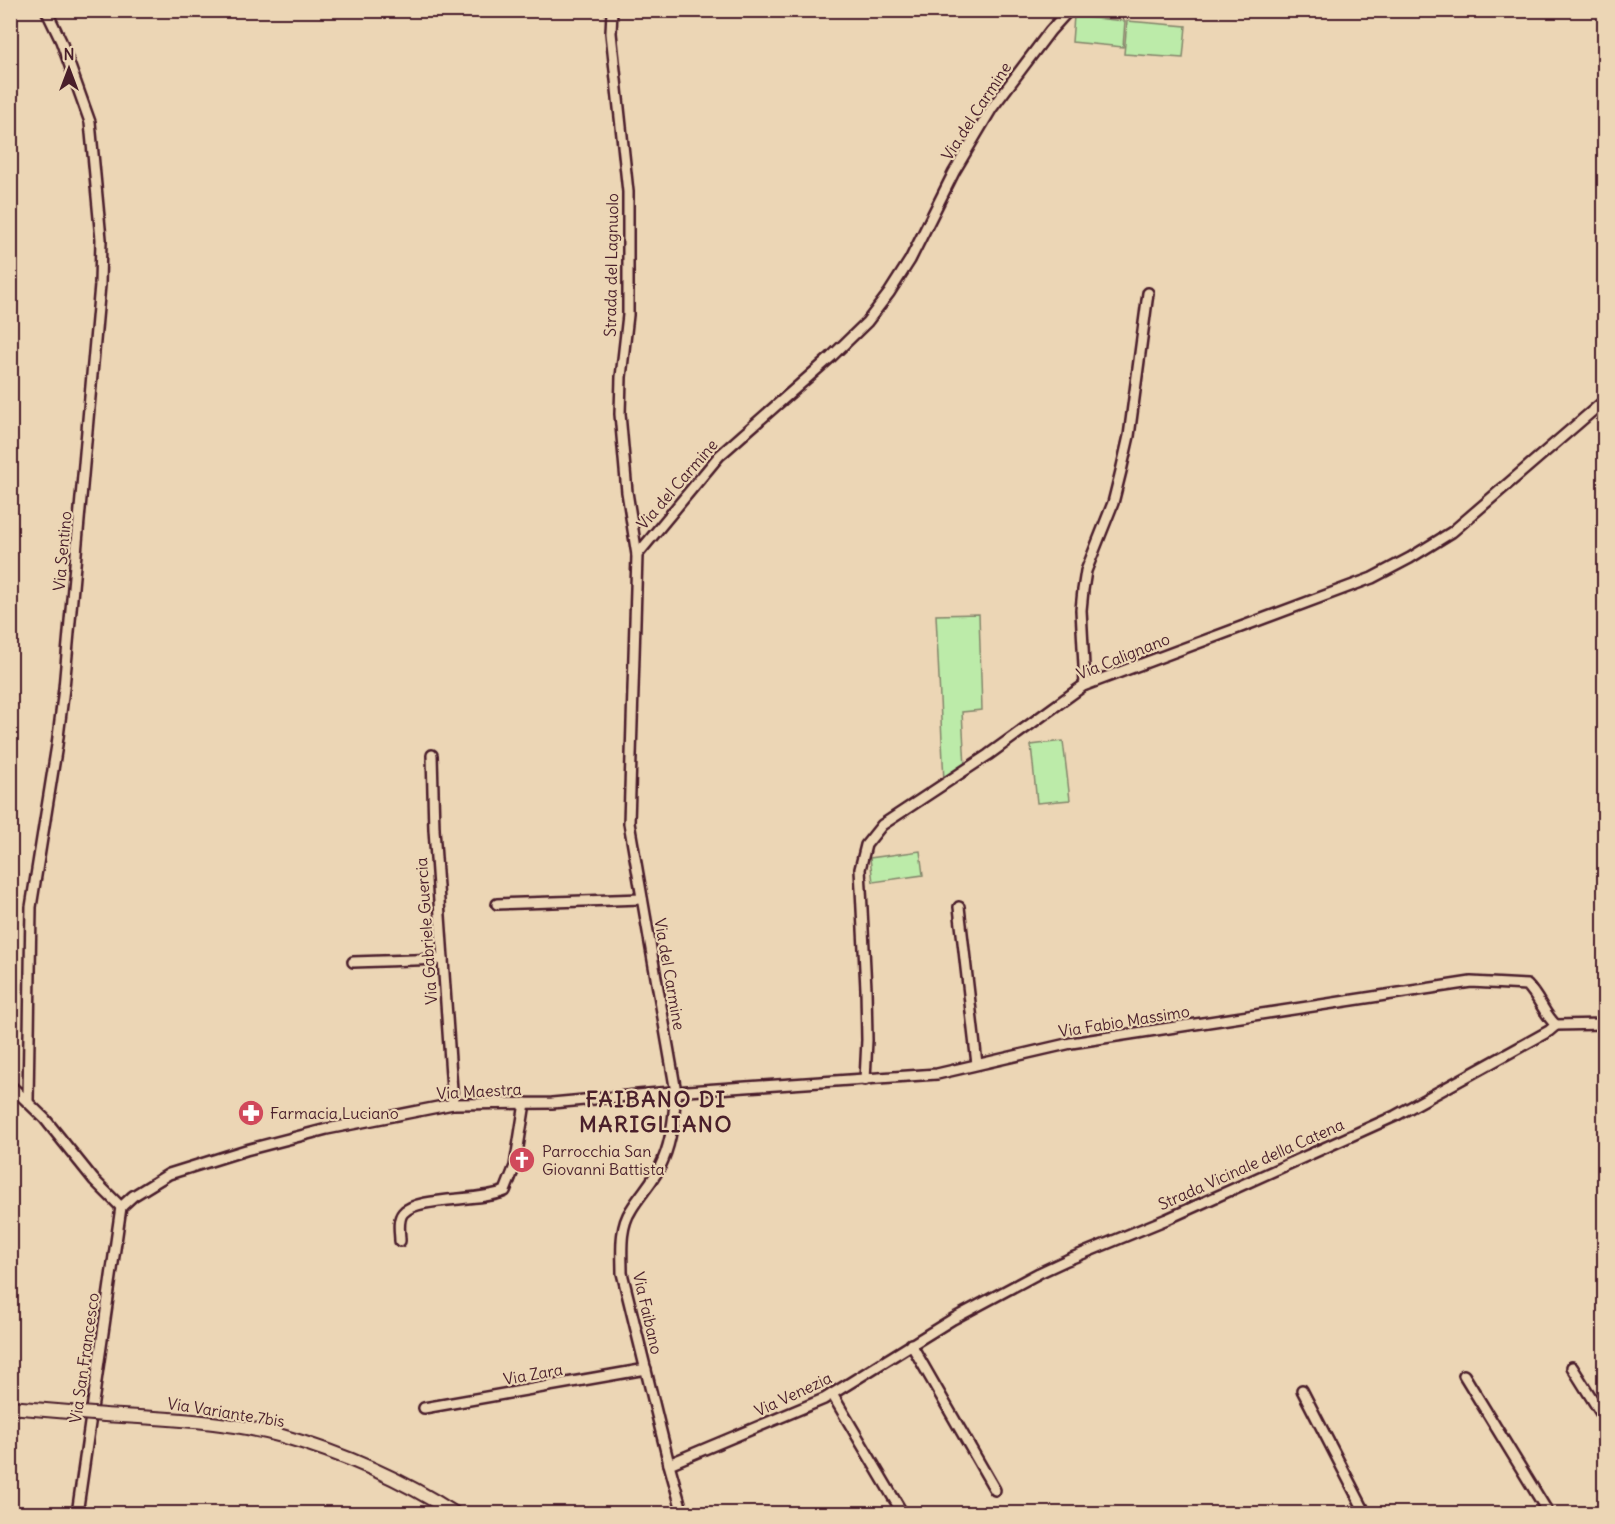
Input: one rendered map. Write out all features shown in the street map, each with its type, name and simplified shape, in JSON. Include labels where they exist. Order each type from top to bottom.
[{"type":"main road","name":"Via Variante 7bis","points":[[10,1407],[175,1419],[280,1436],[356,1462],[428,1496],[456,1514]]},
{"type":"street","name":"Via Sentino","points":[[28,1101],[31,907],[64,688],[100,285],[100,238],[90,122],[69,62],[46,10]]},
{"type":"street","name":"Strada del Lagnuolo","points":[[612,10],[611,33],[626,172],[629,245],[628,315],[621,377],[620,414],[627,492],[637,555]]},
{"type":"street","name":"Via del Carmine","points":[[676,1092],[629,823],[637,555],[719,456],[867,322],[910,260],[960,162],[992,108],[1069,10]]},
{"type":"street","points":[[1084,685],[1082,610],[1086,571],[1113,503],[1122,471],[1129,436],[1148,293]]},
{"type":"street","name":"Via Calignano","points":[[865,1080],[866,989],[861,860],[866,845],[882,825],[988,755],[1084,685],[1372,578],[1410,558],[1452,532],[1605,401]]},
{"type":"street","name":"Via Gabriele Guercia","points":[[432,755],[434,829],[453,1104]]},
{"type":"street","points":[[496,904],[642,899]]},
{"type":"street","points":[[959,907],[976,1064]]},
{"type":"street","points":[[353,962],[443,959]]},
{"type":"street","name":"Via Fabio Massimo","points":[[676,1092],[937,1074],[1071,1043],[1471,982],[1527,985],[1556,1025]]},
{"type":"street","points":[[1556,1025],[1605,1024]]},
{"type":"street","name":"Strada Vicinale della Catena","points":[[953,1319],[1067,1260],[1167,1219],[1395,1116],[1556,1025]]},
{"type":"street","points":[[10,1085],[28,1101],[94,1180],[121,1207]]},
{"type":"street","name":"Via Maestra","points":[[121,1207],[133,1196],[169,1174],[246,1150],[327,1129],[453,1104],[552,1103],[676,1092]]},
{"type":"street","name":"Via Faibano","points":[[676,1092],[672,1127],[663,1160],[645,1192],[630,1211],[621,1246],[622,1273],[683,1514]]},
{"type":"street","points":[[400,1241],[400,1218],[413,1206],[489,1196],[505,1191],[515,1166],[525,1103]]},
{"type":"street","name":"Via San Francesco","points":[[77,1514],[121,1207]]},
{"type":"street","name":"Via Venezia","points":[[669,1464],[832,1394],[953,1319]]},
{"type":"street","points":[[911,1344],[994,1490]]},
{"type":"street","points":[[1572,1367],[1605,1418]]},
{"type":"street","name":"Via Zara","points":[[424,1408],[646,1369]]},
{"type":"street","points":[[1464,1376],[1549,1514]]},
{"type":"street","points":[[1302,1390],[1366,1514]]},
{"type":"street","points":[[832,1394],[903,1514]]},
{"type":"green space","points":[[1074,16],[1125,21],[1123,47],[1072,42]]},
{"type":"green space","points":[[1127,21],[1186,26],[1183,58],[1124,54]]},
{"type":"green space","points":[[979,614],[982,710],[962,712],[965,768],[944,782],[936,615]]},
{"type":"green space","points":[[1063,741],[1070,800],[1037,803],[1031,745]]},
{"type":"green space","points":[[920,851],[923,875],[873,882],[870,858]]},
{"type":"place","name":"Farmacia Luciano","points":[[251,1113]]},
{"type":"place","name":"Parrocchia San Giovanni Battista","points":[[522,1160]]},
{"type":"district","name":"FAIBANO DI MARIGLIANO","points":[[656,1112]]}]
